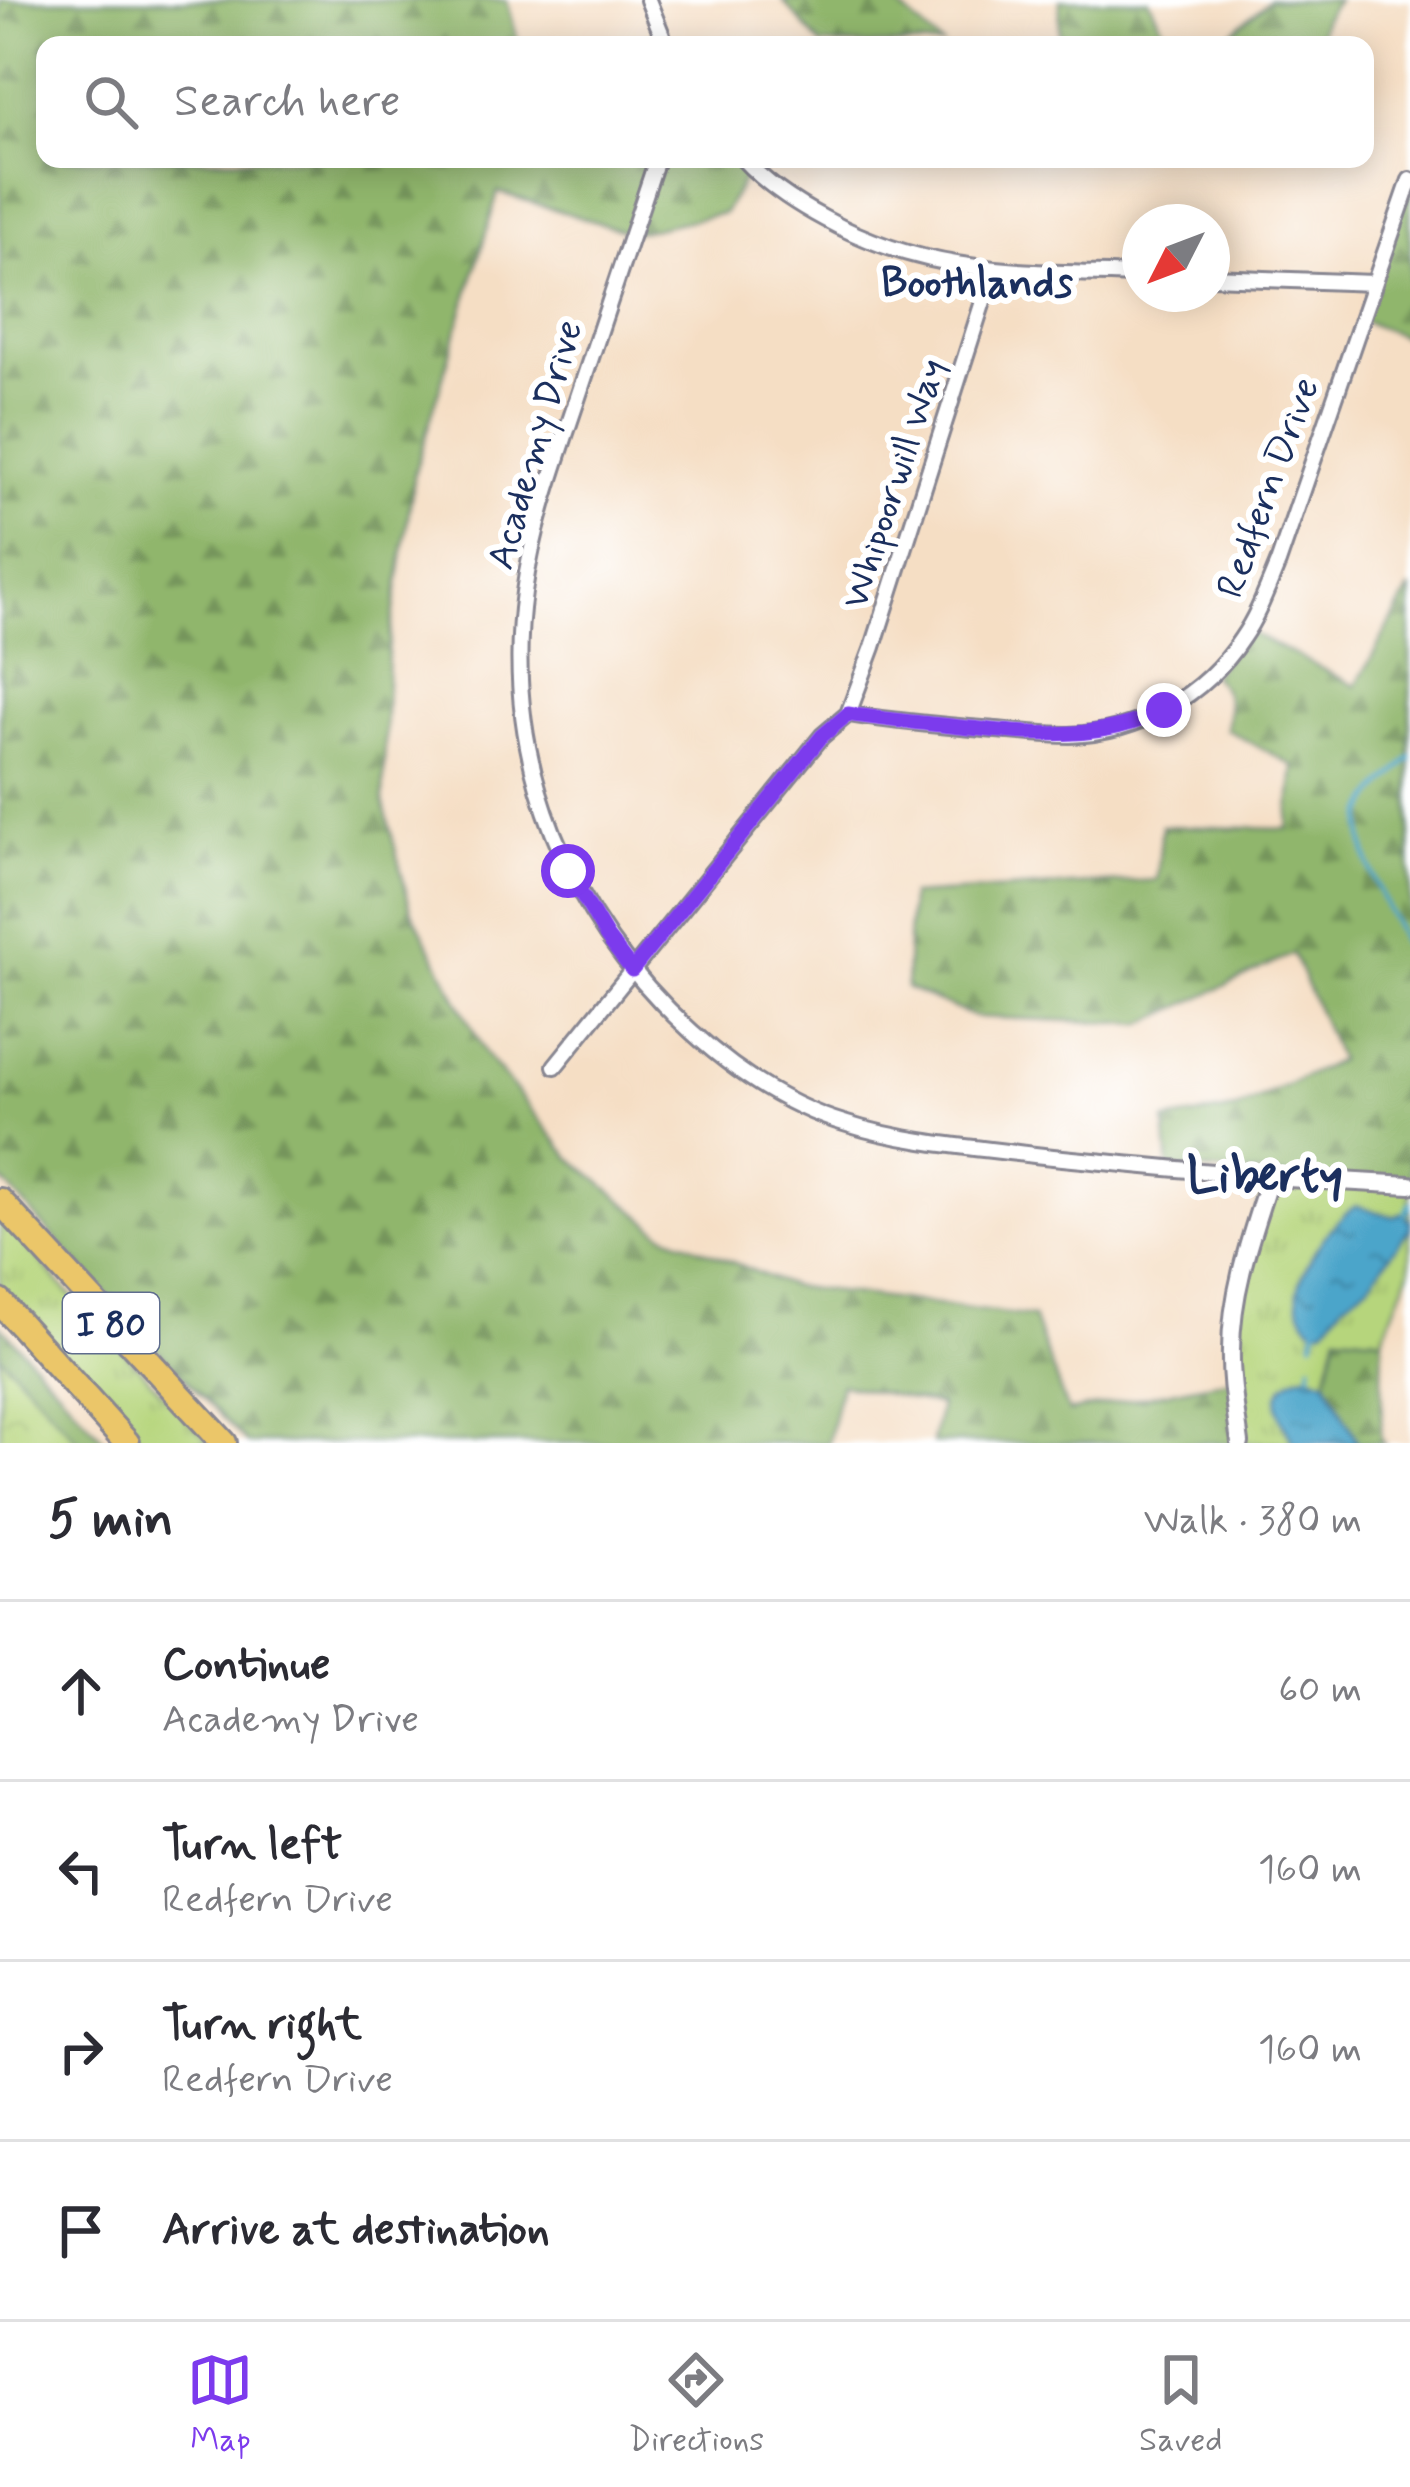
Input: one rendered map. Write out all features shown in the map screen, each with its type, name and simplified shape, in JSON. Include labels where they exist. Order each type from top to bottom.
[{"type":"highway","name":"I 80","points":[[0,1201],[224,1443]]},
{"type":"highway","name":"I 80","points":[[0,1302],[127,1443]]},
{"type":"street","points":[[648,0],[662,36]]},
{"type":"street","name":"Academy Drive","points":[[654,168],[536,528],[523,599],[523,710],[529,751],[550,829],[585,903],[632,970],[674,1016],[734,1067],[781,1096],[844,1124],[974,1148],[1270,1177]]},
{"type":"street","points":[[753,168],[810,212],[893,250],[993,270],[1122,274]]},
{"type":"street","name":"Redfern Drive","points":[[848,714],[1071,735],[1139,721],[1199,686],[1243,638],[1260,607],[1410,180]]},
{"type":"street","name":"Whipoorwill Way","points":[[848,714],[993,270]]},
{"type":"street","points":[[1230,278],[1374,284]]},
{"type":"street","points":[[555,1066],[822,736],[848,714]]},
{"type":"street","points":[[1240,1443],[1231,1382],[1233,1322],[1250,1240],[1270,1177],[1410,1185]]},
{"type":"green space","points":[[0,0],[507,0],[517,36],[36,36],[36,168],[750,168],[724,213],[632,233],[498,192],[415,471],[388,651],[383,801],[411,910],[486,1055],[570,1157],[662,1233],[790,1286],[1033,1317],[1068,1412],[1231,1379],[1240,1443],[932,1443],[940,1405],[841,1384],[828,1443],[247,1443],[0,1178]]},
{"type":"green space","points":[[782,0],[892,0],[932,36],[813,36]]},
{"type":"green space","points":[[1060,0],[1149,0],[1167,36],[1059,36]]},
{"type":"green space","points":[[1270,0],[1337,0],[1323,20],[1319,36],[1227,36]]},
{"type":"green space","points":[[1410,180],[1410,339],[1360,320]]},
{"type":"green space","points":[[1410,588],[1410,1185],[1169,1168],[1165,1121],[1236,1109],[1339,1060],[1293,954],[1143,1024],[975,1017],[906,988],[910,895],[1157,880],[1162,826],[1288,829],[1294,766],[1226,729],[1227,700],[1212,675],[1247,631],[1356,686]]},
{"type":"green space","points":[[1264,1178],[1410,1185],[1410,1269],[1383,1338],[1337,1334],[1326,1380],[1306,1374],[1287,1431],[1294,1443],[1240,1443],[1231,1345]]},
{"type":"green space","points":[[0,1215],[210,1443],[144,1443],[0,1287]]},
{"type":"green space","points":[[0,1325],[107,1443],[80,1443],[0,1355]]},
{"type":"green space","points":[[1337,1334],[1383,1338],[1384,1443],[1358,1443],[1326,1380]]},
{"type":"green space","points":[[0,1355],[80,1443],[0,1443]]},
{"type":"water","points":[[1357,1206],[1394,1217],[1402,1213],[1410,1228],[1369,1284],[1345,1301],[1325,1327],[1311,1327],[1298,1301],[1301,1280],[1329,1231]]},
{"type":"water","points":[[1306,1374],[1326,1380],[1358,1443],[1294,1443],[1282,1422],[1279,1393],[1284,1385]]},
{"type":"waterway","points":[[1410,758],[1375,795],[1363,824],[1376,884],[1410,958]]},
{"type":"waterway","points":[[1405,1214],[1410,1204]]},
{"type":"waterway","points":[[1313,1341],[1316,1328]]},
{"type":"waterway","points":[[1310,1374],[1311,1364]]},
{"type":"district","name":"Boothlands","points":[[977,281]]},
{"type":"district","name":"Liberty","points":[[1265,1173]]},
{"type":"route","points":[[568,871],[632,970],[822,736],[848,714],[1071,735],[1101,732],[1164,710]]}]
